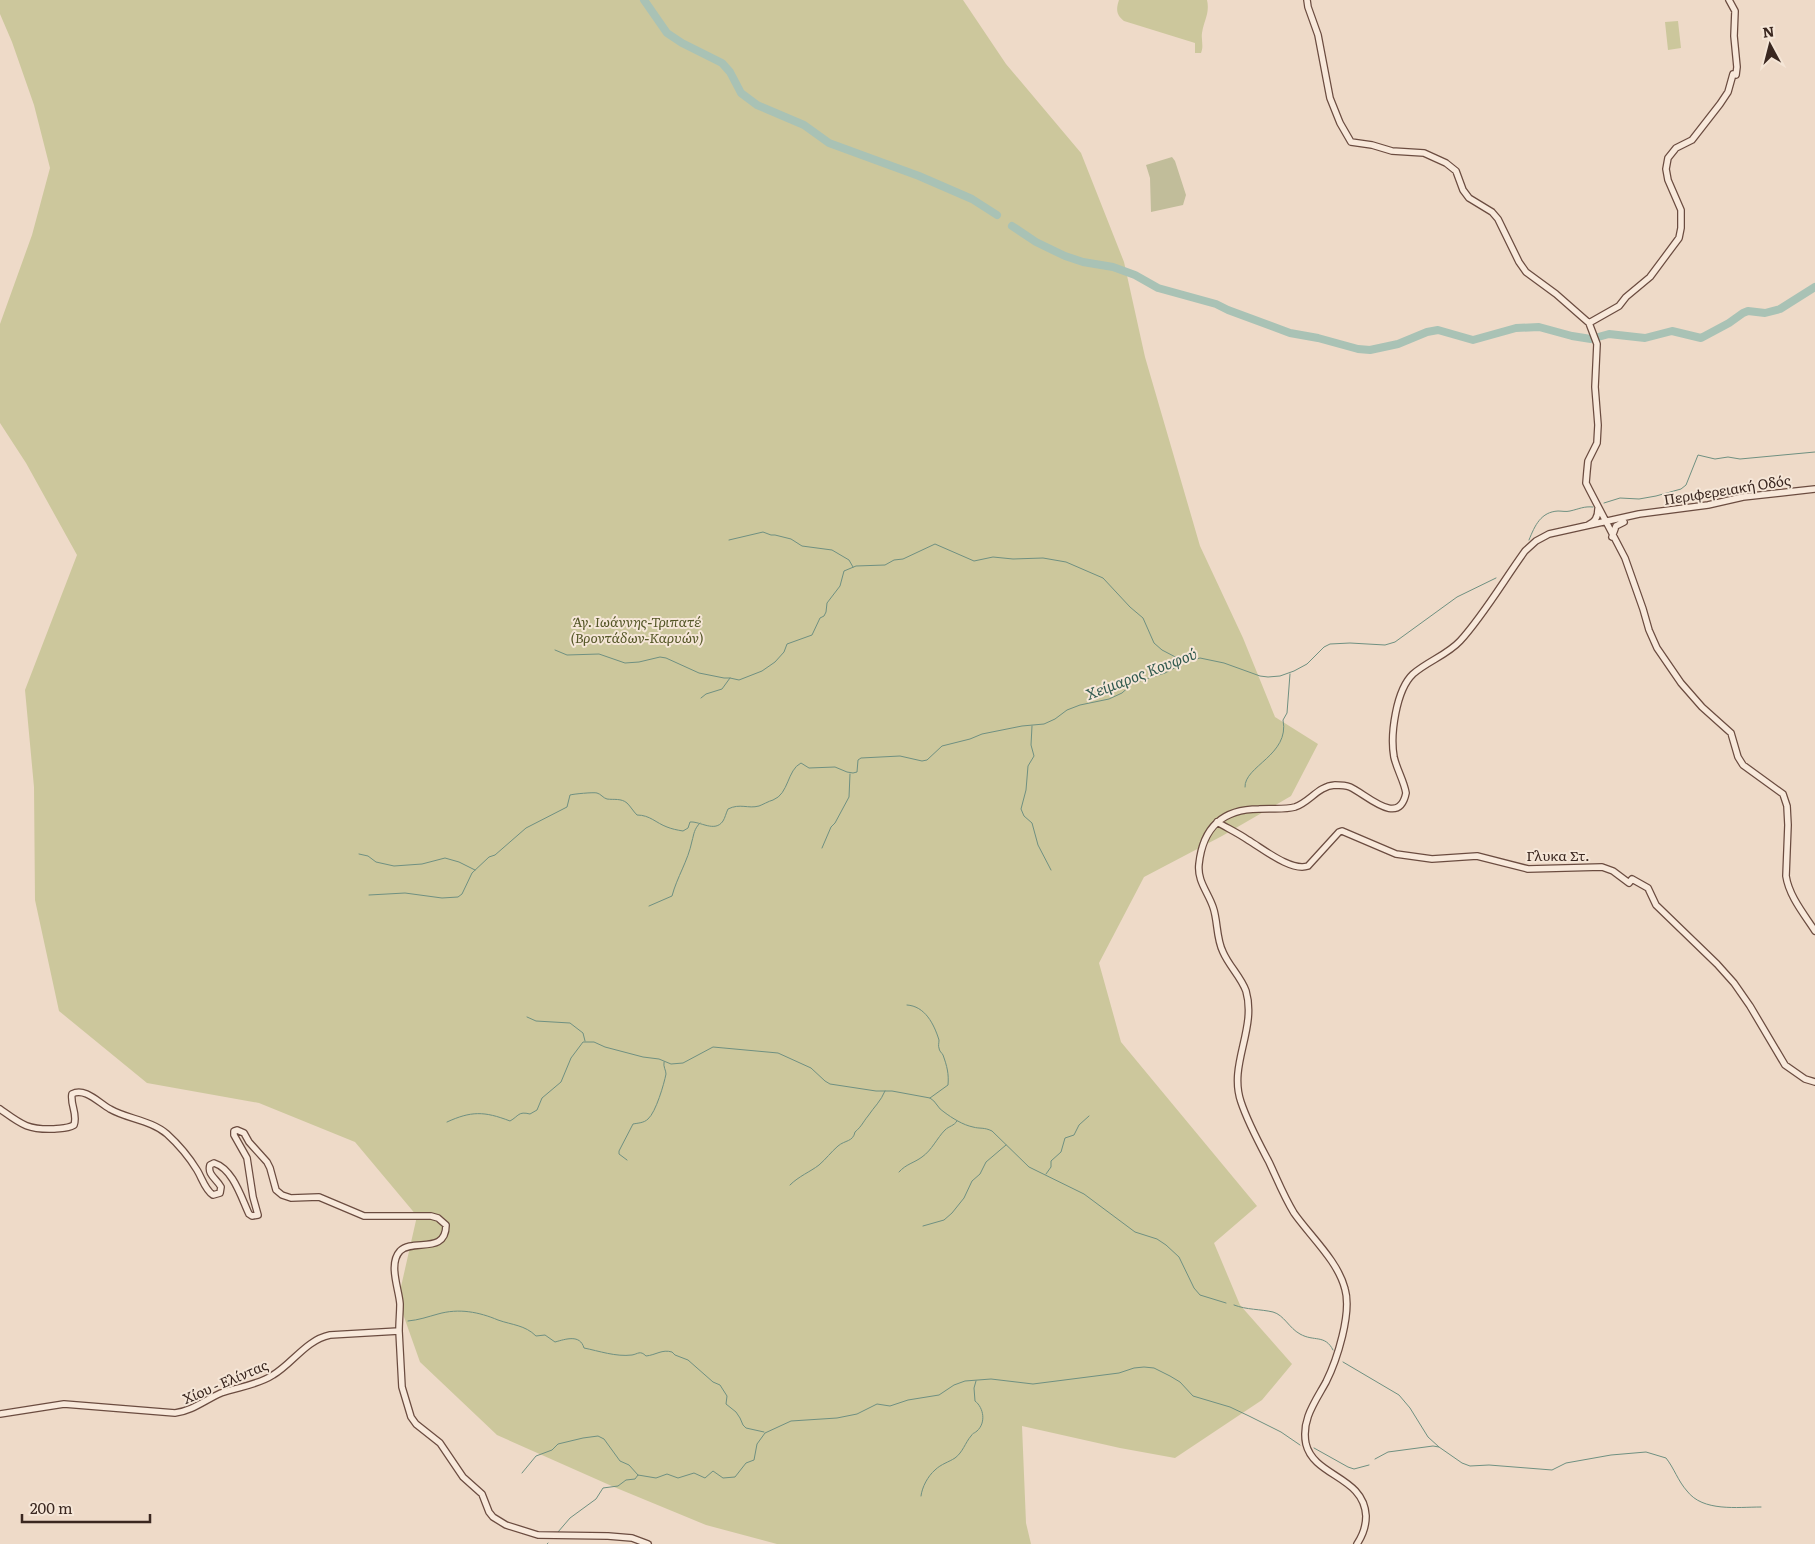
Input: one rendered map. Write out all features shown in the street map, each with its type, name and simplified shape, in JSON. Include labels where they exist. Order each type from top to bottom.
[{"type":"main road","points":[[1308,0],[1308,8],[1318,35],[1330,98],[1340,123],[1351,142],[1372,145],[1392,151],[1424,153],[1446,163],[1456,172],[1463,190],[1469,198],[1492,212],[1498,219],[1519,262],[1526,272],[1556,294],[1589,323],[1595,338],[1598,439],[1594,452],[1588,461],[1586,483],[1624,558],[1649,630],[1658,650],[1681,683],[1731,733],[1738,757],[1743,765],[1783,794],[1788,825],[1786,876],[1788,885],[1791,894],[1815,931]]},
{"type":"main road","points":[[1589,323],[1619,306],[1626,297],[1650,277],[1679,238],[1682,228],[1681,210],[1668,180],[1666,169],[1668,158],[1676,148],[1692,140],[1728,92],[1737,67],[1734,38],[1736,11],[1729,0]]},
{"type":"main road","name":"Περιφερειακή Οδός","points":[[1217,822],[1225,816],[1239,811],[1297,806],[1304,803],[1323,788],[1332,785],[1352,788],[1384,808],[1396,808],[1401,805],[1406,793],[1395,760],[1393,738],[1398,702],[1406,682],[1417,671],[1443,655],[1460,640],[1530,546],[1549,534],[1606,524],[1642,514],[1708,505],[1743,497],[1815,489]]},
{"type":"main road","points":[[1585,526],[1594,522],[1598,509]]},
{"type":"main road","name":"Περιφερειακή Οδός","points":[[1562,532],[1585,526],[1624,522],[1642,514]]},
{"type":"main road","points":[[1612,537],[1616,526],[1624,522]]},
{"type":"main road","points":[[1217,822],[1204,844],[1198,872],[1214,910],[1221,949],[1242,983],[1247,999],[1248,1017],[1236,1076],[1240,1101],[1289,1203],[1338,1272],[1347,1296],[1346,1320],[1334,1361],[1327,1379],[1307,1417],[1305,1432],[1312,1457],[1354,1488],[1362,1500],[1365,1510],[1365,1525],[1357,1544]]},
{"type":"main road","name":"Γλυκα Στ.","points":[[1217,822],[1269,854],[1301,868],[1308,866],[1342,831],[1396,854],[1432,859],[1478,856],[1528,869],[1609,868],[1630,881],[1648,888],[1656,905],[1734,983],[1755,1014],[1783,1062],[1796,1073],[1815,1082]]},
{"type":"main road","points":[[0,1109],[27,1127],[42,1129],[68,1128],[74,1125],[76,1119],[72,1094],[77,1092],[87,1094],[113,1111],[162,1130],[185,1154],[197,1170],[208,1192],[213,1195],[220,1193],[222,1190],[220,1184],[210,1174],[209,1168],[214,1163],[220,1166],[230,1177],[249,1214],[252,1216],[258,1215],[253,1198],[248,1158],[235,1138],[235,1130],[240,1130],[244,1133],[249,1142],[267,1162],[276,1190],[282,1195],[291,1198],[320,1197],[364,1216],[431,1216],[438,1218],[446,1225],[444,1234],[438,1241],[400,1251],[394,1269],[400,1305],[399,1332],[402,1387],[411,1417],[416,1424],[440,1443],[463,1477],[482,1494],[493,1517],[506,1525],[538,1536],[587,1535],[628,1537],[648,1544]]},
{"type":"main road","name":"Χίου - Ελίντας","points":[[0,1414],[64,1404],[175,1413],[184,1412],[220,1394],[270,1378],[303,1350],[321,1338],[347,1334],[399,1332]]},
{"type":"green space","name":"Άγ. Ιωάννης-Τριπατέ (Βροντάδων-Καρυών)","points":[[0,0],[963,0],[1006,64],[1081,153],[1124,262],[1145,357],[1200,546],[1243,638],[1275,717],[1318,744],[1291,796],[1222,836],[1144,877],[1099,963],[1121,1042],[1257,1206],[1214,1243],[1240,1305],[1292,1364],[1262,1400],[1175,1458],[1022,1426],[1026,1523],[1031,1544],[777,1544],[706,1525],[497,1435],[420,1362],[398,1300],[417,1216],[355,1142],[259,1103],[147,1083],[59,1011],[35,900],[34,787],[25,690],[77,555],[26,463],[0,423],[0,324],[32,235],[50,168],[34,105],[0,14]]},
{"type":"green space","points":[[1119,0],[1207,0],[1208,9],[1202,33],[1201,53],[1195,53],[1195,43],[1124,21],[1117,12]]},
{"type":"green space","points":[[1678,21],[1681,48],[1668,50],[1665,22]]},
{"type":"shaded area","points":[[1172,157],[1186,195],[1183,205],[1151,212],[1150,178],[1146,165]]},
{"type":"waterway","points":[[644,0],[667,33],[682,43],[722,63],[730,72],[741,93],[757,105],[804,125],[829,143],[919,176],[972,199],[997,215]]},
{"type":"waterway","points":[[1012,226],[1036,242],[1065,256],[1083,262],[1113,267],[1135,275],[1158,288],[1216,304],[1290,333],[1318,338],[1358,349],[1370,350],[1398,344],[1427,332],[1438,330],[1473,340],[1516,328],[1539,327],[1591,339],[1609,334],[1645,338],[1672,331],[1701,338],[1748,311],[1765,313],[1780,309],[1815,287]]},
{"type":"waterway","name":"Χείμαρος Κουφού","points":[[1604,503],[1620,498],[1639,499],[1656,496],[1681,489],[1686,485],[1698,455],[1715,459],[1728,457],[1740,459],[1815,452]]},
{"type":"waterway","name":"Χείμαρος Κουφού","points":[[1529,540],[1536,524],[1547,514],[1593,507]]},
{"type":"waterway","points":[[729,540],[763,532],[791,539],[802,546],[832,550],[849,560],[853,567]]},
{"type":"waterway","points":[[555,650],[567,655],[599,654],[625,663],[660,657],[699,673],[739,680],[762,671],[775,662],[784,652],[787,644],[812,635],[820,618],[826,612],[827,603],[840,586],[844,571],[856,566],[885,565],[935,544],[974,561],[993,557],[1013,559],[1043,558],[1066,562],[1103,578],[1143,618],[1154,643],[1162,650],[1185,662]]},
{"type":"waterway","name":"Χείμαρος Κουφού","points":[[369,895],[405,893],[442,898],[458,897],[462,894],[472,873],[489,857],[495,855],[526,828],[567,807],[570,795],[595,793],[607,799],[622,800],[637,815],[646,816],[677,830],[683,831],[688,828],[690,822],[716,826],[723,821],[728,809],[732,807],[759,806],[778,797],[785,788],[796,766],[801,763],[809,768],[835,767],[853,773],[857,772],[858,760],[861,758],[900,756],[922,761],[927,760],[942,746],[982,734],[1022,726],[1044,724],[1067,710],[1080,705],[1109,699],[1122,693],[1133,683],[1165,673],[1186,662],[1200,658],[1224,663],[1260,676],[1280,676],[1307,664],[1324,647],[1330,644],[1385,645],[1395,642],[1457,597],[1496,578]]},
{"type":"waterway","points":[[1245,787],[1252,773],[1274,751],[1280,742],[1283,732],[1283,720],[1287,713],[1290,674]]},
{"type":"waterway","points":[[701,698],[706,694],[722,689],[730,678]]},
{"type":"waterway","points":[[1032,726],[1031,745],[1034,756],[1028,766],[1026,790],[1021,809],[1024,816],[1032,823],[1038,845],[1051,870]]},
{"type":"waterway","points":[[822,848],[831,827],[849,797],[850,774]]},
{"type":"waterway","points":[[649,906],[672,896],[688,855],[694,832],[700,823]]},
{"type":"waterway","points":[[359,854],[368,856],[376,862],[394,866],[422,864],[445,858],[475,870]]},
{"type":"waterway","points":[[907,1005],[919,1009],[928,1017],[939,1040],[939,1049],[947,1066],[948,1085],[930,1098]]},
{"type":"waterway","points":[[527,1017],[536,1021],[570,1023],[583,1033],[585,1041]]},
{"type":"waterway","points":[[447,1122],[471,1114],[493,1115],[510,1121],[521,1114],[530,1114],[537,1110],[542,1098],[561,1082],[571,1058],[583,1042],[594,1042],[605,1047],[643,1057],[659,1059],[671,1064],[683,1063],[713,1047],[778,1053],[811,1068],[830,1084],[876,1091],[892,1091],[930,1098],[942,1111],[958,1121],[975,1128],[992,1131],[1029,1167],[1084,1194],[1135,1232],[1157,1239],[1166,1245],[1179,1257],[1194,1288],[1200,1295],[1226,1303]]},
{"type":"waterway","points":[[627,1160],[619,1154],[619,1151],[633,1124],[646,1120],[654,1110],[662,1091],[666,1074],[664,1062]]},
{"type":"waterway","points":[[790,1185],[819,1165],[838,1146],[851,1139],[885,1091]]},
{"type":"waterway","points":[[1046,1174],[1051,1167],[1051,1161],[1061,1152],[1065,1138],[1074,1135],[1079,1125],[1089,1116]]},
{"type":"waterway","points":[[899,1172],[926,1154],[945,1130],[957,1121]]},
{"type":"waterway","points":[[923,1226],[944,1220],[952,1213],[964,1198],[972,1181],[980,1174],[986,1162],[1006,1145]]},
{"type":"waterway","points":[[1234,1305],[1273,1312],[1300,1334],[1323,1340],[1333,1350]]},
{"type":"waterway","points":[[408,1321],[446,1312],[469,1312],[523,1327],[536,1336],[545,1335],[555,1342],[576,1339],[584,1348],[608,1353],[620,1355],[641,1353],[646,1356],[668,1351],[672,1352],[688,1360],[713,1382],[720,1385],[727,1396],[726,1404],[736,1412],[746,1428],[764,1432]]},
{"type":"waterway","points":[[1343,1362],[1399,1395],[1410,1408],[1428,1437],[1439,1447]]},
{"type":"waterway","points":[[558,1532],[570,1518],[596,1499],[603,1488],[618,1486],[626,1480],[635,1479],[638,1475],[656,1478],[667,1474],[678,1478],[694,1473],[705,1478],[713,1471],[723,1478],[735,1477],[746,1463],[754,1460],[757,1444],[765,1433],[791,1421],[837,1418],[857,1414],[877,1404],[890,1406],[908,1400],[939,1395],[954,1385],[965,1381],[991,1379],[1033,1384],[1119,1373],[1134,1368],[1154,1368],[1180,1382],[1193,1396],[1230,1407],[1281,1432],[1300,1445]]},
{"type":"waterway","points":[[921,1496],[924,1485],[930,1475],[940,1466],[958,1456],[982,1424],[982,1411],[975,1401],[974,1388],[976,1381]]},
{"type":"waterway","points":[[522,1473],[536,1456],[552,1450],[558,1444],[598,1436],[604,1439],[620,1461],[629,1465],[638,1475]]},
{"type":"waterway","points":[[1375,1459],[1388,1452],[1433,1446],[1439,1447],[1462,1463],[1470,1466],[1489,1465],[1552,1470],[1566,1463],[1611,1455],[1646,1452],[1666,1458],[1684,1487],[1694,1498],[1702,1502],[1721,1507],[1761,1507]]},
{"type":"waterway","points":[[1314,1448],[1354,1469],[1369,1465]]}]
